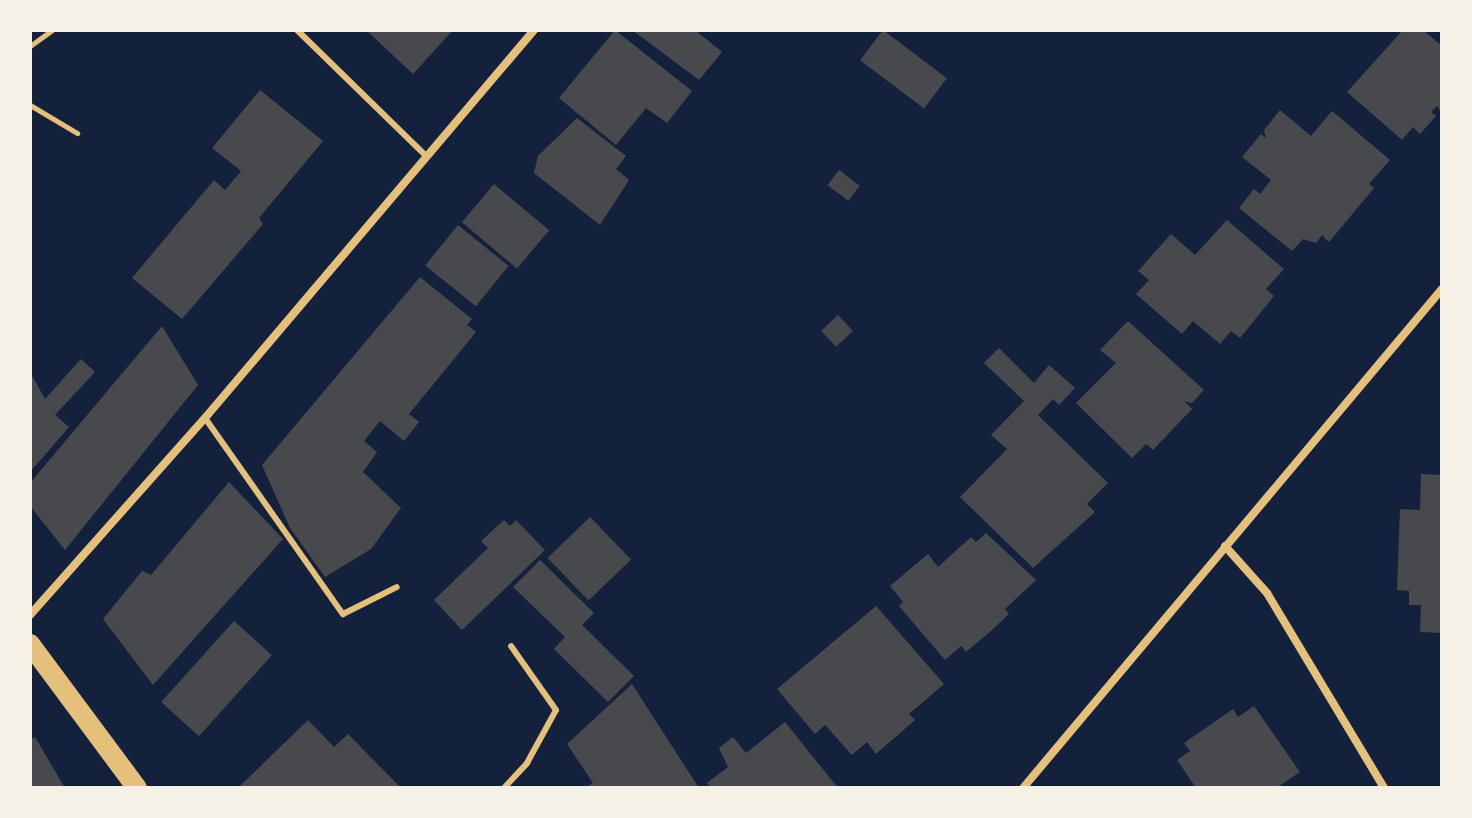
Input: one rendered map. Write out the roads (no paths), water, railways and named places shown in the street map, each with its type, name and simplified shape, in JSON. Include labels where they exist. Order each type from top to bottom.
[{"type":"main road","points":[[30,644],[137,788]]},
{"type":"street","points":[[30,615],[205,418],[424,154],[534,30]]},
{"type":"street","points":[[1023,788],[1442,289]]},
{"type":"street","points":[[1225,546],[1267,593],[1384,788]]},
{"type":"lane","points":[[297,30],[424,154]]},
{"type":"lane","points":[[205,418],[343,614],[397,587]]},
{"type":"lane","points":[[504,788],[527,763],[556,710],[511,646]]}]
